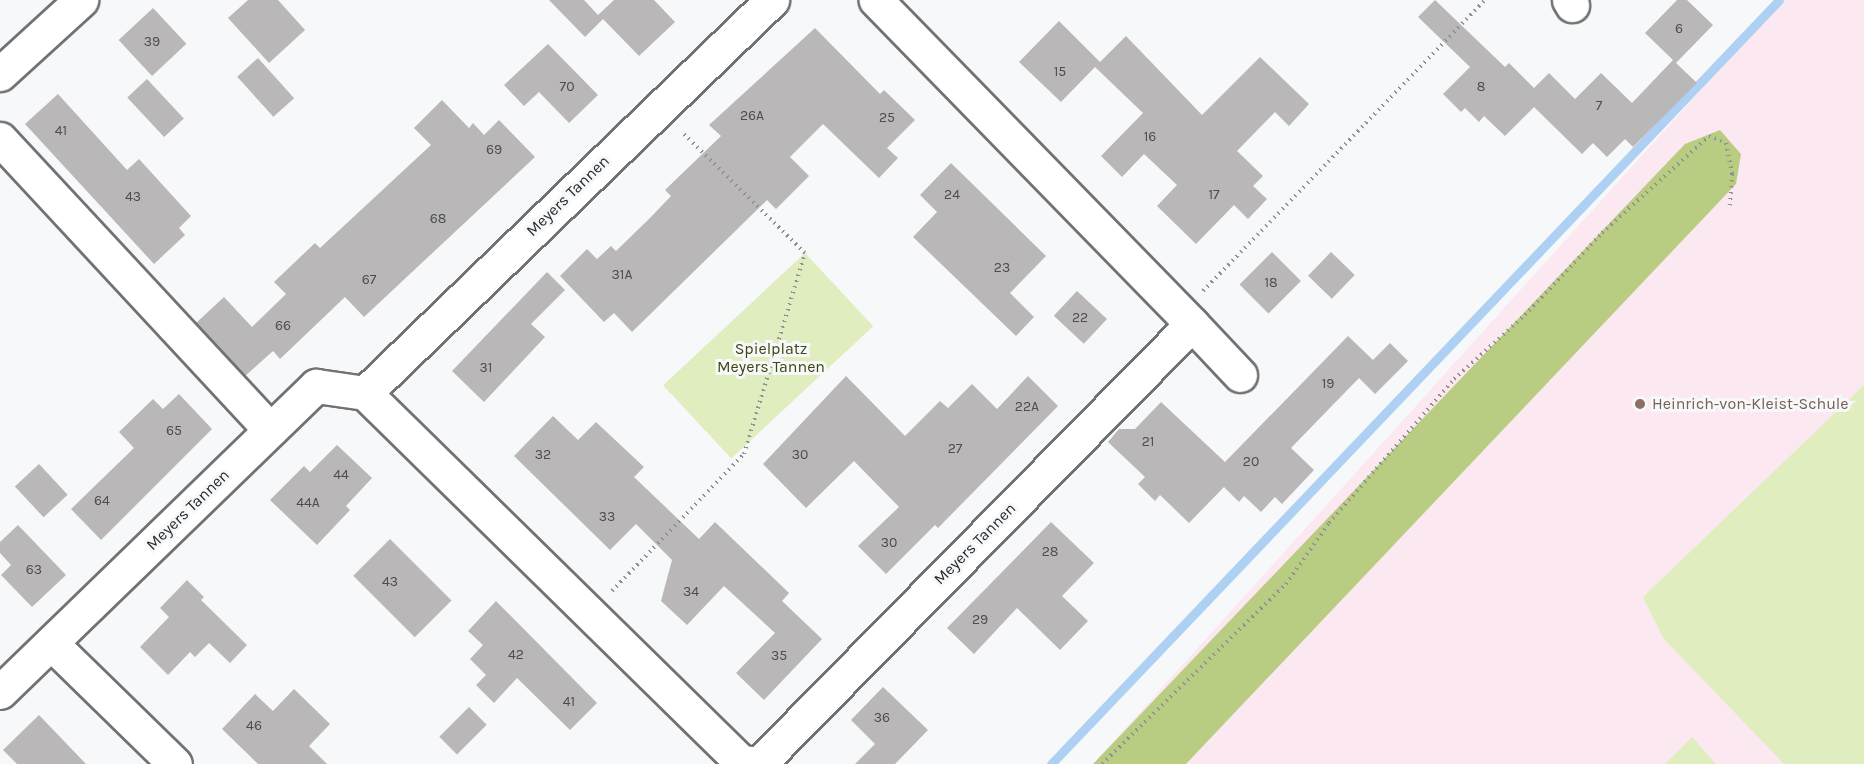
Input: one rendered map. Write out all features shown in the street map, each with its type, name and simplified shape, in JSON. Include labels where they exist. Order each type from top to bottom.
[{"type":"street","points":[[0,74],[81,0]]},
{"type":"street","name":"Meyers Tannen","points":[[365,393],[772,0]]},
{"type":"street","points":[[876,0],[1240,375]]},
{"type":"street","points":[[0,139],[270,430]]},
{"type":"street","name":"Meyers Tannen","points":[[0,692],[316,386],[365,393],[741,762],[759,764],[1187,319]]},
{"type":"street","points":[[51,643],[175,764]]},
{"type":"path","points":[[1187,319],[1485,0]]},
{"type":"path","points":[[590,613],[744,454],[805,253],[659,109]]},
{"type":"path","points":[[1101,764],[1286,584],[1329,523],[1454,379],[1525,315],[1602,232],[1709,136],[1725,143],[1732,174],[1730,206]]},
{"type":"shaded area","name":"Heinrich-von-Kleist-Schule","points":[[1782,0],[1864,0],[1864,764],[1093,764]]},
{"type":"green space","points":[[1720,130],[1741,154],[1736,184],[1186,764],[1093,764],[1685,144]]},
{"type":"green space","name":"Spielplatz Meyers Tannen","points":[[805,253],[873,326],[731,458],[663,385]]},
{"type":"green space","points":[[1864,385],[1864,764],[1784,764],[1663,638],[1643,597]]},
{"type":"green space","points":[[1692,737],[1716,764],[1665,764]]},
{"type":"building","points":[[248,0],[278,0],[305,30],[269,63],[228,18]]},
{"type":"building","points":[[549,0],[584,0],[598,15],[614,0],[654,0],[675,22],[639,56],[603,19],[585,37]]},
{"type":"building","points":[[1435,0],[1505,67],[1509,63],[1534,88],[1549,73],[1575,99],[1601,73],[1632,103],[1673,60],[1645,33],[1677,0],[1687,0],[1713,25],[1676,63],[1697,83],[1633,147],[1625,139],[1607,157],[1593,143],[1582,154],[1534,107],[1505,136],[1484,116],[1479,122],[1465,108],[1461,112],[1443,94],[1470,67],[1418,17]]},
{"type":"building","points":[[153,8],[186,44],[152,76],[119,40]]},
{"type":"building","points":[[1059,21],[1100,62],[1126,36],[1202,115],[1260,57],[1309,104],[1289,126],[1275,112],[1237,151],[1263,176],[1253,186],[1267,199],[1248,219],[1234,205],[1196,244],[1157,206],[1177,185],[1144,154],[1122,177],[1101,156],[1143,113],[1095,67],[1061,102],[1019,62]]},
{"type":"building","points":[[815,28],[880,94],[884,90],[915,120],[887,148],[898,158],[879,178],[823,124],[790,157],[809,176],[776,209],[767,200],[632,332],[614,313],[604,322],[560,276],[587,249],[597,259],[611,246],[616,251],[650,218],[671,196],[665,190],[721,136],[709,125]]},
{"type":"building","points":[[548,44],[598,95],[569,123],[539,92],[524,106],[504,85]]},
{"type":"building","points":[[258,58],[294,98],[273,117],[237,77]]},
{"type":"building","points":[[147,79],[184,118],[164,137],[127,97]]},
{"type":"building","points":[[58,94],[127,170],[139,159],[191,216],[179,228],[185,235],[154,264],[25,124]]},
{"type":"building","points":[[442,100],[469,128],[473,123],[484,135],[499,120],[535,157],[364,317],[345,297],[280,359],[273,351],[245,376],[196,323],[224,297],[252,327],[286,294],[274,282],[315,243],[320,248],[431,145],[414,128]]},
{"type":"building","points":[[951,163],[1046,256],[1010,293],[1034,317],[1016,336],[913,237],[937,212],[920,195]]},
{"type":"building","points":[[1272,252],[1301,281],[1268,314],[1239,285]]},
{"type":"building","points":[[1331,252],[1355,275],[1332,299],[1308,276]]},
{"type":"building","points":[[547,272],[565,290],[531,324],[545,337],[484,402],[452,371]]},
{"type":"building","points":[[1077,291],[1107,319],[1084,344],[1054,316]]},
{"type":"building","points":[[1348,336],[1373,360],[1390,343],[1408,361],[1375,394],[1359,378],[1291,448],[1314,470],[1282,504],[1275,497],[1261,512],[1244,496],[1239,502],[1224,487],[1189,523],[1160,495],[1155,501],[1138,484],[1145,477],[1108,442],[1119,429],[1135,429],[1161,402],[1225,462]]},
{"type":"building","points":[[846,376],[905,436],[940,401],[948,408],[972,384],[997,409],[1028,376],[1058,406],[938,528],[935,525],[886,574],[858,546],[899,507],[854,461],[806,508],[763,464]]},
{"type":"building","points":[[179,394],[212,429],[101,540],[71,509],[134,448],[119,432],[153,399],[163,409]]},
{"type":"building","points":[[553,416],[578,440],[596,422],[644,467],[634,477],[699,539],[715,522],[789,593],[782,601],[822,639],[764,700],[736,673],[775,633],[724,586],[687,625],[661,601],[672,560],[636,524],[610,550],[514,456]]},
{"type":"building","points":[[337,445],[372,478],[346,506],[350,510],[317,545],[270,500],[304,466],[310,472]]},
{"type":"building","points":[[39,464],[68,495],[44,517],[15,487]]},
{"type":"building","points":[[1051,522],[1094,563],[1062,596],[1088,621],[1060,650],[1017,608],[974,654],[947,628]]},
{"type":"building","points":[[18,525],[66,575],[32,607],[1,575],[11,565],[0,553],[0,542]]},
{"type":"building","points":[[390,539],[452,601],[415,637],[353,576]]},
{"type":"building","points":[[187,580],[204,597],[201,600],[247,645],[230,663],[209,643],[195,657],[190,652],[168,675],[140,647],[169,617],[160,608]]},
{"type":"building","points":[[496,601],[597,703],[570,730],[517,678],[494,703],[476,685],[486,675],[470,659],[483,645],[468,631]]},
{"type":"building","points":[[883,687],[928,730],[895,764],[855,764],[875,744],[851,720]]},
{"type":"building","points":[[294,689],[330,724],[309,746],[327,764],[258,764],[222,729],[255,694],[273,711]]},
{"type":"building","points":[[469,707],[487,725],[457,754],[439,737]]},
{"type":"building","points":[[39,715],[86,764],[17,764],[3,750]]},
{"type":"waterway","points":[[1051,764],[1779,0]]},
{"type":"place","name":"Heinrich-von-Kleist-Schule","points":[[1640,404]]}]
